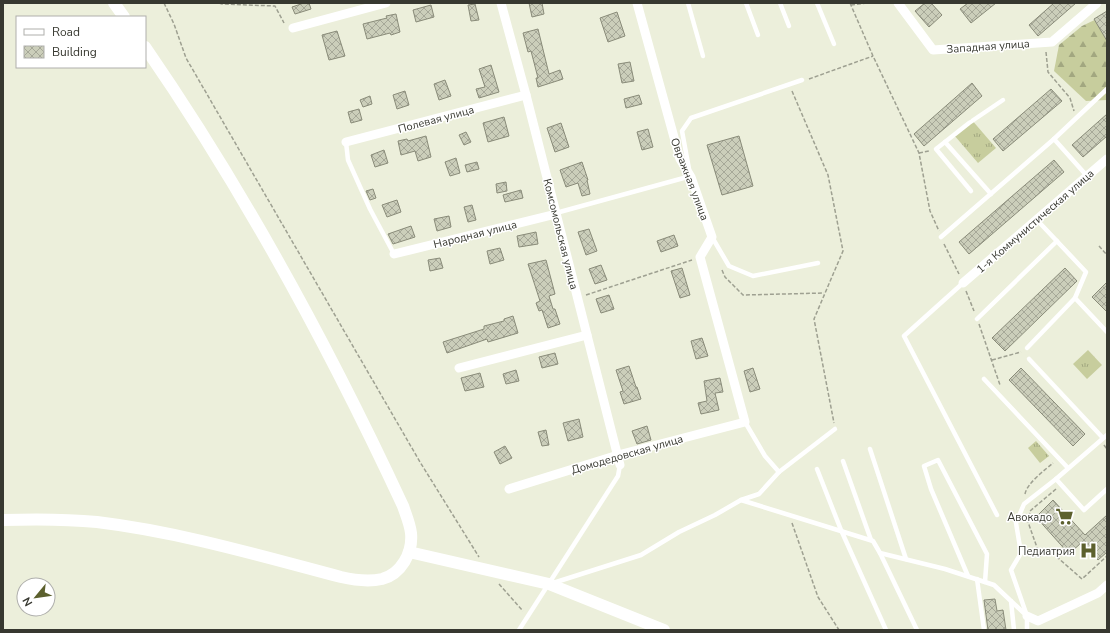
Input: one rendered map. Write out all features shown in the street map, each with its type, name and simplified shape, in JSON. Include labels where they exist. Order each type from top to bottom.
[{"type":"street","points":[[114,3],[123,16]]},
{"type":"street","points":[[293,28],[386,3]]},
{"type":"street","name":"Комсомольская улица","points":[[501,3],[526,95],[620,465]]},
{"type":"street","name":"Овражная улица","points":[[637,3],[680,159],[691,177],[712,237]]},
{"type":"street","name":"Западная улица","points":[[898,3],[933,50],[1048,42]]},
{"type":"street","points":[[1048,42],[1097,3]]},
{"type":"street","points":[[3,520],[58,520],[115,525],[188,538],[341,577],[359,580],[373,580],[391,575],[401,567],[411,546],[411,533],[403,506],[310,317],[234,185],[146,49]]},
{"type":"street","name":"Полевая улица","points":[[346,142],[526,95]]},
{"type":"street","name":"1-я Коммунистическая улица","points":[[964,283],[1107,159]]},
{"type":"street","name":"Народная улица","points":[[394,254],[556,214]]},
{"type":"street","points":[[712,237],[700,257],[745,422]]},
{"type":"street","points":[[459,368],[587,334]]},
{"type":"street","name":"Домодедовская улица","points":[[509,489],[618,455],[745,422]]},
{"type":"street","points":[[409,552],[549,584],[664,630]]},
{"type":"street","points":[[1027,616],[1038,621],[1098,593],[1107,585]]},
{"type":"lane","points":[[688,3],[703,56]]},
{"type":"lane","points":[[746,3],[758,35]]},
{"type":"lane","points":[[780,3],[789,26]]},
{"type":"lane","points":[[817,3],[834,44]]},
{"type":"lane","points":[[556,214],[691,177],[682,131],[690,118],[802,80]]},
{"type":"lane","points":[[941,237],[1054,139],[1107,89]]},
{"type":"lane","points":[[971,191],[936,149],[1003,100]]},
{"type":"lane","points":[[1054,139],[1087,176]]},
{"type":"lane","points":[[346,142],[348,160],[370,209],[394,254]]},
{"type":"lane","points":[[945,142],[991,194]]},
{"type":"lane","points":[[1027,348],[1075,298],[1086,272],[1037,220]]},
{"type":"lane","points":[[712,237],[729,266],[753,276],[818,263]]},
{"type":"lane","points":[[977,319],[1057,241]]},
{"type":"lane","points":[[964,283],[904,336],[997,515]]},
{"type":"lane","points":[[1075,298],[1107,332]]},
{"type":"lane","points":[[1027,630],[1027,616],[1012,570],[1021,553],[1016,523],[1024,504],[1105,437],[1029,359]]},
{"type":"lane","points":[[984,379],[1068,468]]},
{"type":"lane","points":[[745,422],[765,456],[780,472]]},
{"type":"lane","points":[[549,584],[641,555],[679,532],[716,515],[741,500],[759,494],[780,472],[835,428]]},
{"type":"lane","points":[[870,449],[906,559]]},
{"type":"lane","points":[[968,576],[931,489],[924,466],[938,460],[987,554],[986,582]]},
{"type":"lane","points":[[843,461],[871,540],[880,553],[916,630]]},
{"type":"lane","points":[[519,630],[618,476],[620,465]]},
{"type":"lane","points":[[817,469],[841,530],[886,630]]},
{"type":"lane","points":[[1056,479],[1084,510],[1107,489]]},
{"type":"lane","points":[[741,500],[871,540]]},
{"type":"lane","points":[[880,553],[946,569],[994,585],[1027,616]]},
{"type":"lane","points":[[977,579],[984,630]]},
{"type":"lane","points":[[1011,601],[1014,630]]},
{"type":"path","points":[[164,3],[174,24],[186,58],[420,462],[486,569],[528,616]]},
{"type":"path","points":[[219,3],[275,6],[287,28],[293,28]]},
{"type":"path","points":[[866,3],[850,4],[919,153],[930,212],[964,283]]},
{"type":"path","points":[[1048,42],[1048,72],[1070,98],[1074,109]]},
{"type":"path","points":[[802,80],[804,81],[873,56]]},
{"type":"path","points":[[789,85],[828,175],[842,251],[814,319],[835,428]]},
{"type":"path","points":[[919,153],[936,149]]},
{"type":"path","points":[[1099,246],[1107,255]]},
{"type":"path","points":[[577,298],[700,257]]},
{"type":"path","points":[[992,360],[1019,353]]},
{"type":"path","points":[[993,364],[996,373]]},
{"type":"path","points":[[1024,504],[1026,490],[1042,472],[1059,459]]},
{"type":"path","points":[[1061,485],[1030,511],[1028,522],[1040,556],[1049,550],[1082,579],[1107,556]]},
{"type":"path","points":[[788,514],[818,597],[839,630]]},
{"type":"green space","points":[[1107,14],[1107,100],[1086,101],[1054,71],[1059,45],[1082,26]]},
{"type":"green space","points":[[971,119],[996,148],[978,163],[954,135]]},
{"type":"green space","points":[[1088,350],[1102,365],[1087,379],[1073,364]]},
{"type":"green space","points":[[1036,441],[1049,456],[1040,463],[1028,448]]},
{"type":"building","points":[[309,3],[311,9],[295,14],[292,7]]},
{"type":"building","points":[[529,3],[542,3],[544,14],[532,17]]},
{"type":"building","points":[[925,3],[931,3],[942,15],[929,27],[915,11]]},
{"type":"building","points":[[968,3],[996,3],[971,23],[960,9]]},
{"type":"building","points":[[1054,3],[1076,3],[1038,36],[1029,25]]},
{"type":"building","points":[[475,4],[479,20],[471,21],[468,5]]},
{"type":"building","points":[[431,5],[434,17],[416,22],[413,10]]},
{"type":"building","points":[[1107,11],[1107,41],[1094,19]]},
{"type":"building","points":[[617,12],[625,36],[608,42],[600,18]]},
{"type":"building","points":[[396,14],[400,32],[367,39],[363,24],[387,18],[386,16]]},
{"type":"building","points":[[538,29],[549,74],[560,70],[563,79],[538,87],[536,78],[538,78],[531,51],[528,52],[523,33]]},
{"type":"building","points":[[337,31],[345,56],[329,60],[322,35]]},
{"type":"building","points":[[630,62],[634,81],[622,83],[618,64]]},
{"type":"building","points":[[491,65],[499,92],[479,98],[476,89],[485,87],[479,69]]},
{"type":"building","points":[[445,80],[451,96],[439,100],[434,84]]},
{"type":"building","points":[[972,83],[982,96],[924,146],[914,134]]},
{"type":"building","points":[[1051,89],[1062,101],[1003,151],[993,139]]},
{"type":"building","points":[[405,91],[409,105],[397,109],[393,95]]},
{"type":"building","points":[[639,95],[642,104],[626,108],[624,99]]},
{"type":"building","points":[[370,96],[372,104],[363,107],[360,100]]},
{"type":"building","points":[[359,109],[362,120],[351,123],[348,112]]},
{"type":"building","points":[[1107,114],[1107,136],[1083,157],[1072,145]]},
{"type":"building","points":[[504,117],[509,136],[488,142],[483,123]]},
{"type":"building","points":[[561,123],[569,147],[555,152],[547,128]]},
{"type":"building","points":[[648,129],[653,147],[642,150],[637,132]]},
{"type":"building","points":[[466,132],[471,142],[464,145],[459,135]]},
{"type":"building","points":[[426,136],[431,157],[418,161],[415,151],[401,155],[398,141],[407,139],[408,141]]},
{"type":"building","points":[[739,136],[753,186],[722,195],[707,145]]},
{"type":"building","points":[[384,150],[388,163],[375,167],[371,155]]},
{"type":"building","points":[[456,158],[460,173],[450,176],[445,162]]},
{"type":"building","points":[[1054,160],[1064,172],[969,254],[959,242]]},
{"type":"building","points":[[477,162],[479,169],[467,172],[465,165]]},
{"type":"building","points":[[582,162],[588,180],[590,194],[582,196],[578,183],[566,187],[560,170]]},
{"type":"building","points":[[506,182],[507,191],[497,193],[496,184]]},
{"type":"building","points":[[373,189],[376,198],[370,200],[366,191]]},
{"type":"building","points":[[521,190],[523,198],[505,202],[503,195]]},
{"type":"building","points":[[397,200],[401,212],[387,217],[382,205]]},
{"type":"building","points":[[472,205],[476,220],[468,222],[464,207]]},
{"type":"building","points":[[449,216],[451,227],[437,231],[434,219]]},
{"type":"building","points":[[411,226],[415,237],[393,244],[388,234]]},
{"type":"building","points":[[589,229],[597,251],[586,255],[578,232]]},
{"type":"building","points":[[536,232],[538,244],[519,247],[517,236]]},
{"type":"building","points":[[674,235],[678,246],[661,252],[657,241]]},
{"type":"building","points":[[500,248],[504,260],[490,264],[487,251]]},
{"type":"building","points":[[440,258],[443,268],[430,271],[428,260]]},
{"type":"building","points":[[546,260],[555,294],[549,296],[560,324],[548,328],[542,310],[539,311],[536,303],[540,301],[528,264]]},
{"type":"building","points":[[601,265],[607,280],[595,284],[589,269]]},
{"type":"building","points":[[682,268],[690,295],[680,298],[671,271]]},
{"type":"building","points":[[1065,268],[1077,281],[1005,351],[992,338]]},
{"type":"building","points":[[1107,282],[1107,312],[1092,297]]},
{"type":"building","points":[[609,295],[614,309],[601,313],[596,299]]},
{"type":"building","points":[[513,316],[518,333],[488,342],[487,339],[447,353],[443,342],[484,329],[484,326],[504,321],[504,319]]},
{"type":"building","points":[[702,338],[708,356],[696,359],[691,341]]},
{"type":"building","points":[[555,353],[558,364],[542,368],[539,357]]},
{"type":"building","points":[[629,366],[641,399],[624,404],[620,392],[623,391],[616,370]]},
{"type":"building","points":[[753,368],[760,389],[750,392],[744,371]]},
{"type":"building","points":[[1021,368],[1085,434],[1073,446],[1009,380]]},
{"type":"building","points":[[516,370],[519,381],[506,384],[503,374]]},
{"type":"building","points":[[480,373],[484,387],[465,391],[461,378]]},
{"type":"building","points":[[720,378],[723,392],[715,393],[719,410],[701,414],[698,403],[707,401],[704,381]]},
{"type":"building","points":[[579,419],[583,437],[568,441],[563,423]]},
{"type":"building","points":[[647,426],[651,440],[637,444],[632,431]]},
{"type":"building","points":[[546,430],[549,445],[542,446],[538,432]]},
{"type":"building","points":[[505,446],[512,458],[500,464],[494,452]]},
{"type":"building","points":[[1053,500],[1085,535],[1107,515],[1107,552],[1098,560],[1081,543],[1069,554],[1036,517]]},
{"type":"building","points":[[995,599],[997,611],[1003,610],[1006,630],[988,630],[984,600]]},
{"type":"place","name":"Авокадо","points":[[1065,517]]},
{"type":"place","name":"Педиатрия","points":[[1088,551]]}]
